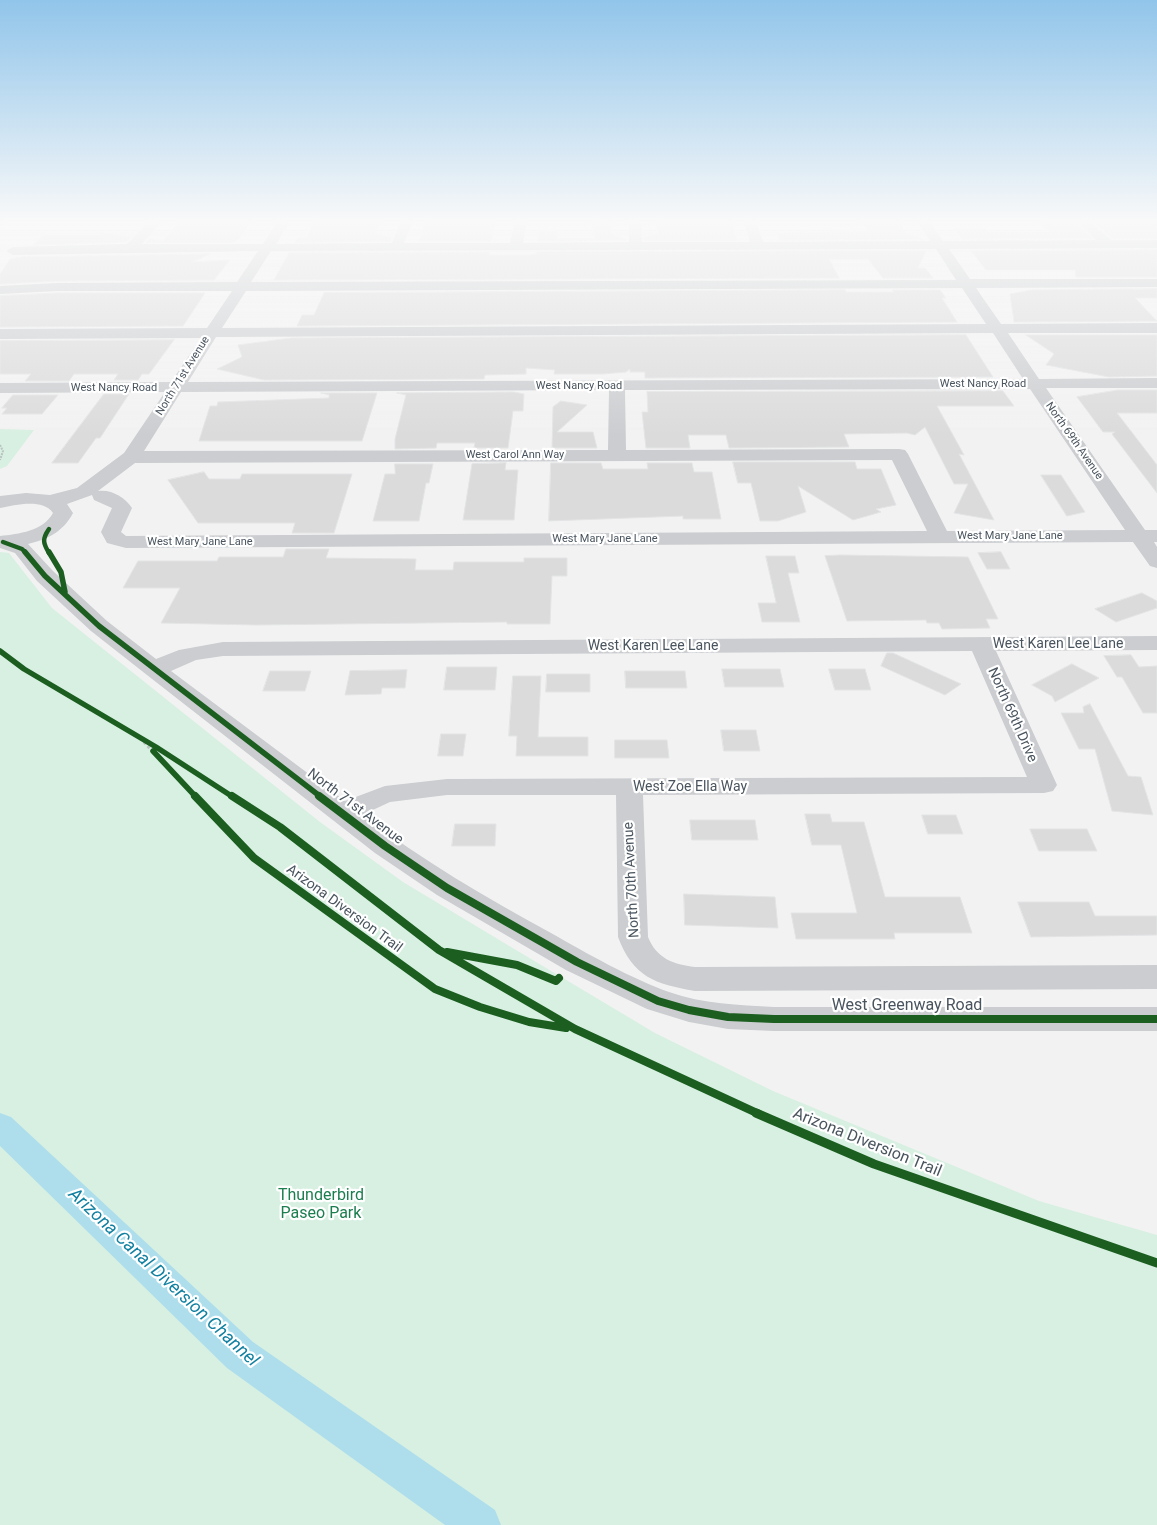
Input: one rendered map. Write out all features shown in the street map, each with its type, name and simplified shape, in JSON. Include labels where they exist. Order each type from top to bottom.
[{"type":"street","name":"North 71st Avenue","points":[[0,502],[24,499],[49,501],[64,499],[84,492],[131,457],[178,387],[209,333],[237,292]]},
{"type":"street","name":"North 69th Avenue","points":[[972,292],[1035,384],[1148,536],[1157,562]]},
{"type":"street","points":[[0,334],[1157,328]]},
{"type":"street","name":"West Nancy Road","points":[[0,388],[1157,383]]},
{"type":"street","points":[[617,386],[617,454]]},
{"type":"street","name":"West Carol Ann Way","points":[[131,457],[899,454],[940,537]]},
{"type":"street","name":"North 71st Avenue","points":[[1,542],[28,538],[55,524],[78,507],[101,496],[123,480],[133,468],[131,457]]},
{"type":"street","name":"West Mary Jane Lane","points":[[101,496],[117,502],[122,508],[111,532],[114,539],[126,542],[1148,536]]},
{"type":"street","points":[[49,501],[61,508],[55,524]]},
{"type":"street","name":"North 71st Avenue","points":[[55,524],[44,536],[43,543],[61,572],[65,592]]},
{"type":"street","name":"North 71st Avenue","points":[[1,542],[22,549],[45,576],[65,592],[98,626],[385,846],[455,893],[577,962],[658,1001]]},
{"type":"street","name":"West Karen Lee Lane","points":[[154,670],[178,656],[197,650],[223,649],[1157,643]]},
{"type":"street","name":"North 69th Drive","points":[[981,644],[1044,785]]},
{"type":"street","name":"West Zoe Ella Way","points":[[342,813],[385,794],[406,790],[448,787],[629,788],[1044,785]]},
{"type":"street","name":"North 70th Avenue","points":[[629,788],[633,937],[638,952],[651,967]]},
{"type":"street","name":"West Greenway Road","points":[[651,967],[672,975],[695,979],[1157,977]]},
{"type":"street","name":"West Greenway Road","points":[[658,1001],[689,1010],[728,1017],[774,1020],[1157,1019]]},
{"type":"path","points":[[0,445],[3,451],[0,460]]},
{"type":"path","points":[[432,944],[456,960]]},
{"type":"path","points":[[439,950],[485,958],[546,975],[556,981],[559,978]]},
{"type":"green space","points":[[0,429],[34,430],[7,466],[0,469]]},
{"type":"green space","name":"Thunderbird Paseo Park","points":[[0,552],[9,553],[52,608],[320,822],[403,882],[655,1033],[773,1091],[1039,1201],[1157,1235],[1157,1525],[0,1525]]},
{"type":"building","points":[[942,292],[946,298],[942,298],[957,322],[297,326],[302,315],[314,315],[324,293]]},
{"type":"building","points":[[1020,292],[1157,292],[1157,298],[1135,298],[1157,321],[1014,322],[1010,294]]},
{"type":"building","points":[[57,293],[205,293],[183,326],[0,327],[0,296]]},
{"type":"building","points":[[966,335],[993,377],[645,378],[645,372],[630,372],[630,369],[626,372],[603,374],[554,374],[555,370],[526,368],[526,374],[485,375],[484,379],[264,380],[217,369],[242,357],[238,345],[291,338]]},
{"type":"building","points":[[1026,335],[1157,335],[1157,376],[1109,377],[1046,365],[1054,354]]},
{"type":"building","points":[[174,340],[149,374],[142,374],[138,380],[114,380],[118,374],[74,374],[69,381],[25,381],[31,374],[0,374],[0,341]]},
{"type":"building","points":[[1118,390],[1157,390],[1157,413],[1117,413],[1157,465],[1157,493],[1112,434],[1115,432],[1103,432],[1077,397]]},
{"type":"building","points":[[1003,391],[1014,406],[937,406],[964,455],[959,454],[994,520],[954,513],[968,484],[954,484],[925,427],[915,435],[907,433],[844,434],[849,447],[729,448],[726,435],[688,435],[690,448],[646,448],[642,412],[648,412],[647,392]]},
{"type":"building","points":[[514,392],[524,394],[523,411],[513,411],[508,448],[474,448],[475,443],[437,443],[436,448],[395,449],[395,439],[406,395],[397,393]]},
{"type":"building","points":[[321,393],[377,393],[362,441],[199,441],[210,406],[217,406],[218,402],[329,398],[329,395]]},
{"type":"building","points":[[104,394],[129,394],[100,438],[96,438],[78,463],[52,463]]},
{"type":"building","points":[[13,395],[58,395],[42,414],[2,414],[7,408],[2,408]]},
{"type":"building","points":[[561,401],[587,405],[557,432],[593,432],[597,448],[552,448],[553,407]]},
{"type":"building","points":[[733,462],[855,462],[857,469],[881,469],[896,505],[876,509],[881,512],[853,520],[798,486],[806,512],[778,521],[760,521],[751,483],[738,483]]},
{"type":"building","points":[[506,463],[505,470],[518,470],[514,520],[463,520],[472,464]]},
{"type":"building","points":[[551,463],[601,463],[603,469],[648,469],[647,463],[692,463],[694,472],[712,472],[721,519],[683,519],[683,516],[549,521]]},
{"type":"building","points":[[395,464],[433,464],[429,483],[426,483],[419,521],[373,521],[385,474],[395,474]]},
{"type":"building","points":[[204,472],[209,479],[240,479],[242,474],[352,474],[334,533],[292,533],[295,523],[198,523],[168,480]]},
{"type":"building","points":[[1041,475],[1061,475],[1085,512],[1067,516]]},
{"type":"building","points":[[286,549],[329,549],[326,558],[416,559],[415,570],[453,570],[454,562],[524,562],[524,558],[567,558],[567,576],[552,576],[550,624],[507,624],[507,622],[256,625],[161,623],[180,588],[123,588],[138,561],[217,561],[219,557],[283,557]]},
{"type":"building","points":[[1001,552],[1010,569],[987,569],[978,553]]},
{"type":"building","points":[[766,556],[795,556],[799,573],[788,573],[800,622],[762,622],[758,603],[776,603]]},
{"type":"building","points":[[825,556],[968,557],[998,619],[986,619],[990,628],[942,629],[939,623],[927,623],[926,620],[847,621]]},
{"type":"building","points":[[1142,593],[1157,601],[1157,608],[1116,622],[1095,609]]},
{"type":"building","points":[[887,653],[893,653],[961,684],[945,695],[881,666]]},
{"type":"building","points":[[1131,655],[1139,667],[1157,666],[1157,713],[1143,713],[1122,677],[1117,677],[1104,656]]},
{"type":"building","points":[[1072,664],[1099,678],[1055,702],[1052,696],[1032,685]]},
{"type":"building","points":[[447,667],[497,667],[495,690],[444,690]]},
{"type":"building","points":[[722,669],[780,669],[784,687],[725,687]]},
{"type":"building","points":[[829,669],[865,669],[871,690],[835,690]]},
{"type":"building","points":[[407,670],[405,688],[382,688],[381,694],[345,695],[350,671]]},
{"type":"building","points":[[270,671],[311,671],[305,691],[263,691]]},
{"type":"building","points":[[625,671],[685,671],[687,688],[626,688]]},
{"type":"building","points":[[547,674],[590,674],[590,692],[546,692]]},
{"type":"building","points":[[513,676],[541,676],[538,737],[588,737],[588,756],[516,756],[517,736],[509,736]]},
{"type":"building","points":[[1090,704],[1128,776],[1141,777],[1153,815],[1112,811],[1095,749],[1079,749],[1061,713],[1084,713],[1083,707]]},
{"type":"building","points":[[721,730],[756,730],[760,751],[724,751]]},
{"type":"building","points":[[441,734],[466,734],[463,756],[438,756]]},
{"type":"building","points":[[615,740],[667,740],[669,758],[615,758]]},
{"type":"building","points":[[805,814],[830,814],[832,822],[864,822],[885,897],[960,897],[972,933],[894,933],[895,939],[796,939],[791,913],[857,913],[841,845],[812,845]]},
{"type":"building","points":[[922,815],[956,815],[963,834],[928,834]]},
{"type":"building","points":[[690,820],[755,820],[758,840],[692,840]]},
{"type":"building","points":[[455,824],[496,824],[495,846],[452,846]]},
{"type":"building","points":[[1030,829],[1087,829],[1097,851],[1039,851]]},
{"type":"building","points":[[684,894],[775,897],[778,928],[685,925]]},
{"type":"building","points":[[1018,902],[1089,902],[1095,916],[1157,916],[1157,935],[1031,937]]},
{"type":"waterway","name":"Arizona Canal Diversion Channel","points":[[0,1126],[240,1355],[480,1525]]},
{"type":"cycle path","points":[[49,529],[44,536],[43,543],[61,572],[65,592]]},
{"type":"cycle path","points":[[3,542],[22,549],[45,576],[99,626],[385,846],[447,888],[577,962],[658,1001],[689,1010],[728,1017],[774,1019],[1157,1019]]},
{"type":"cycle path","name":"Arizona Diversion Trail","points":[[0,651],[24,669],[156,747],[280,827],[439,950],[575,1029],[711,1093],[874,1164],[1157,1263]]},
{"type":"cycle path","name":"Arizona Diversion Trail","points":[[153,751],[254,858],[405,969],[435,989],[480,1007],[529,1022],[566,1028]]},
{"type":"cycle path","points":[[447,952],[517,965],[556,981],[559,978]]}]
